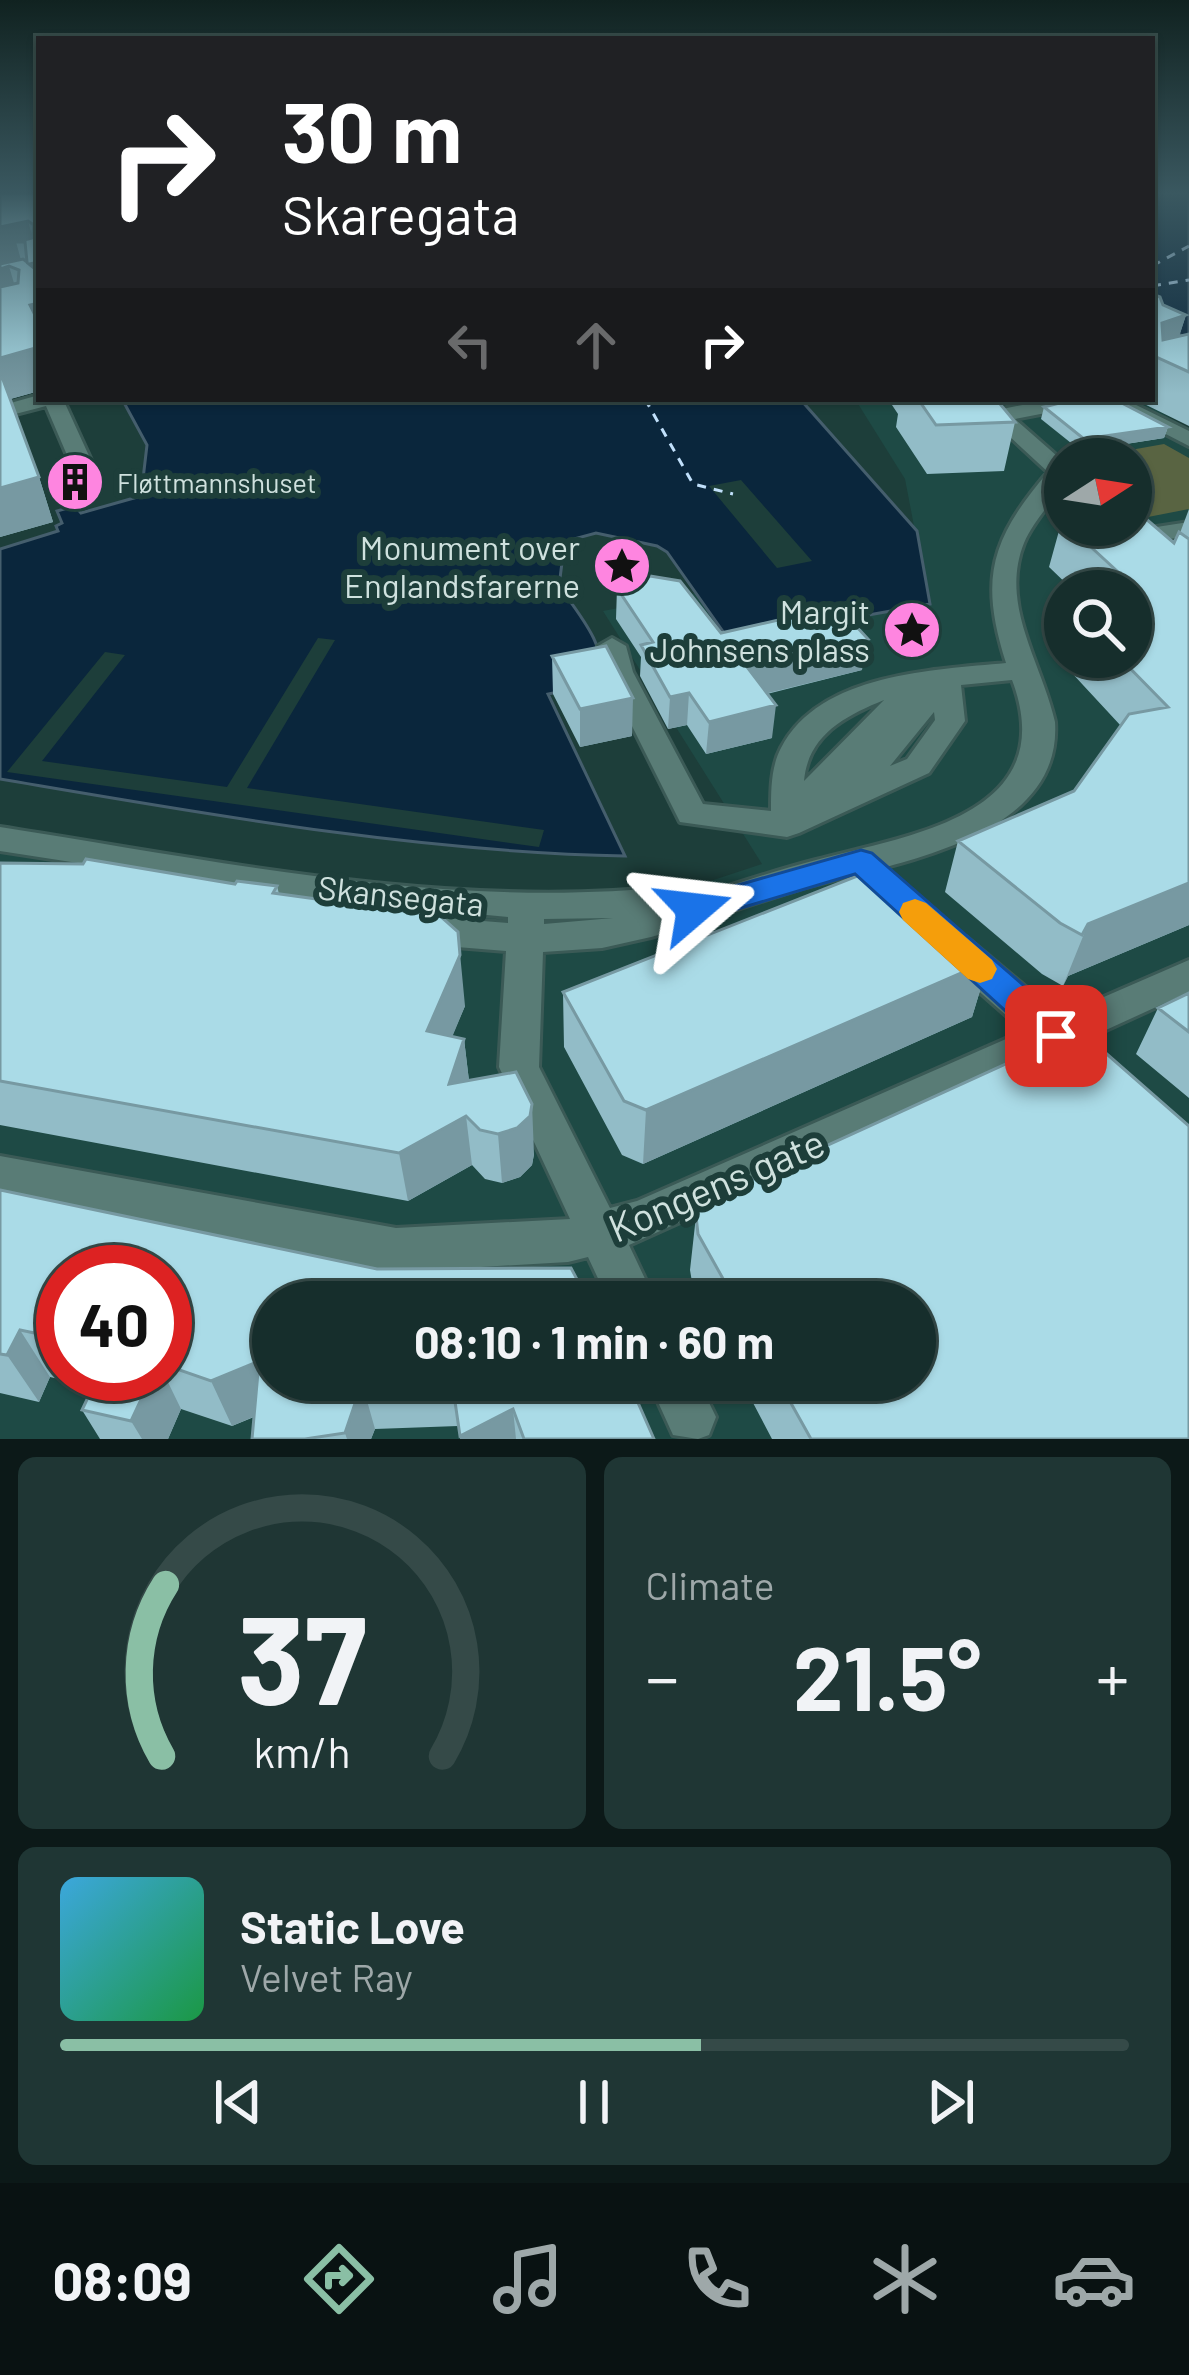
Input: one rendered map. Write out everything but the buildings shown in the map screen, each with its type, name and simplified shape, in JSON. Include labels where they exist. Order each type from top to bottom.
[{"type":"street","points":[[0,412],[39,402]]},
{"type":"street","points":[[52,402],[84,469]]},
{"type":"street","points":[[982,402],[1044,457]]},
{"type":"street","points":[[997,416],[1071,402]]},
{"type":"street","points":[[1114,402],[1189,439]]},
{"type":"street","name":"Skansegata","points":[[0,838],[601,934],[933,844],[1009,794],[1040,741],[1037,712],[1002,599],[1004,554],[1024,516],[1044,494]]},
{"type":"street","points":[[1152,530],[1189,529]]},
{"type":"street","points":[[1148,546],[1164,561]]},
{"type":"street","points":[[612,646],[619,672],[692,814],[788,825],[918,766],[950,721],[932,681]]},
{"type":"street","points":[[892,891],[829,869],[788,825],[786,797],[797,745],[827,714],[847,704],[932,681],[1023,670]]},
{"type":"street","points":[[788,825],[827,773],[932,681]]},
{"type":"street","name":"Skansegata","points":[[0,868],[416,929],[526,921]]},
{"type":"street","points":[[924,920],[1090,1066]]},
{"type":"street","points":[[526,921],[518,1067],[624,1281]]},
{"type":"street","name":"Kongens gate","points":[[0,1176],[397,1250],[568,1241],[641,1221],[1189,974]]},
{"type":"shaded area","points":[[1155,260],[1189,260],[1189,339],[1155,323]]},
{"type":"shaded area","points":[[124,402],[803,402],[917,531],[930,604],[729,640],[667,552],[596,533],[570,540],[564,547],[559,586],[596,644],[601,683],[548,694],[625,856],[390,839],[0,779],[0,549],[58,531],[56,526],[62,523],[57,511],[75,506],[81,513],[141,496],[147,445]]},
{"type":"shaded area","points":[[857,402],[1144,402],[1189,429],[1189,526],[1162,533],[1189,557],[1189,1439],[0,1439],[0,853],[571,927],[762,864],[603,611],[696,593],[729,640],[929,604],[905,479]]},
{"type":"green space","points":[[1164,444],[1189,458],[1189,509],[1152,516],[1152,446]]},
{"type":"pier","points":[[741,480],[812,561],[777,568],[709,486]]},
{"type":"pier","points":[[318,638],[335,640],[247,788],[544,830],[539,847],[7,772],[105,652],[125,655],[42,761],[227,787]]},
{"type":"ferry route","points":[[1155,264],[1163,260]]},
{"type":"ferry route","points":[[1155,286],[1189,280]]},
{"type":"ferry route","points":[[647,402],[693,484],[733,494]]},
{"type":"slow traffic","points":[[915,912],[980,969]]},
{"type":"place","name":"Fløttmannshuset","points":[[75,482]]},
{"type":"place","name":"Monument over Englandsfarerne","points":[[622,566]]},
{"type":"place","name":"Margit Johnsens plass","points":[[912,630]]},
{"type":"route","points":[[694,909],[861,861],[1056,1036]]}]
